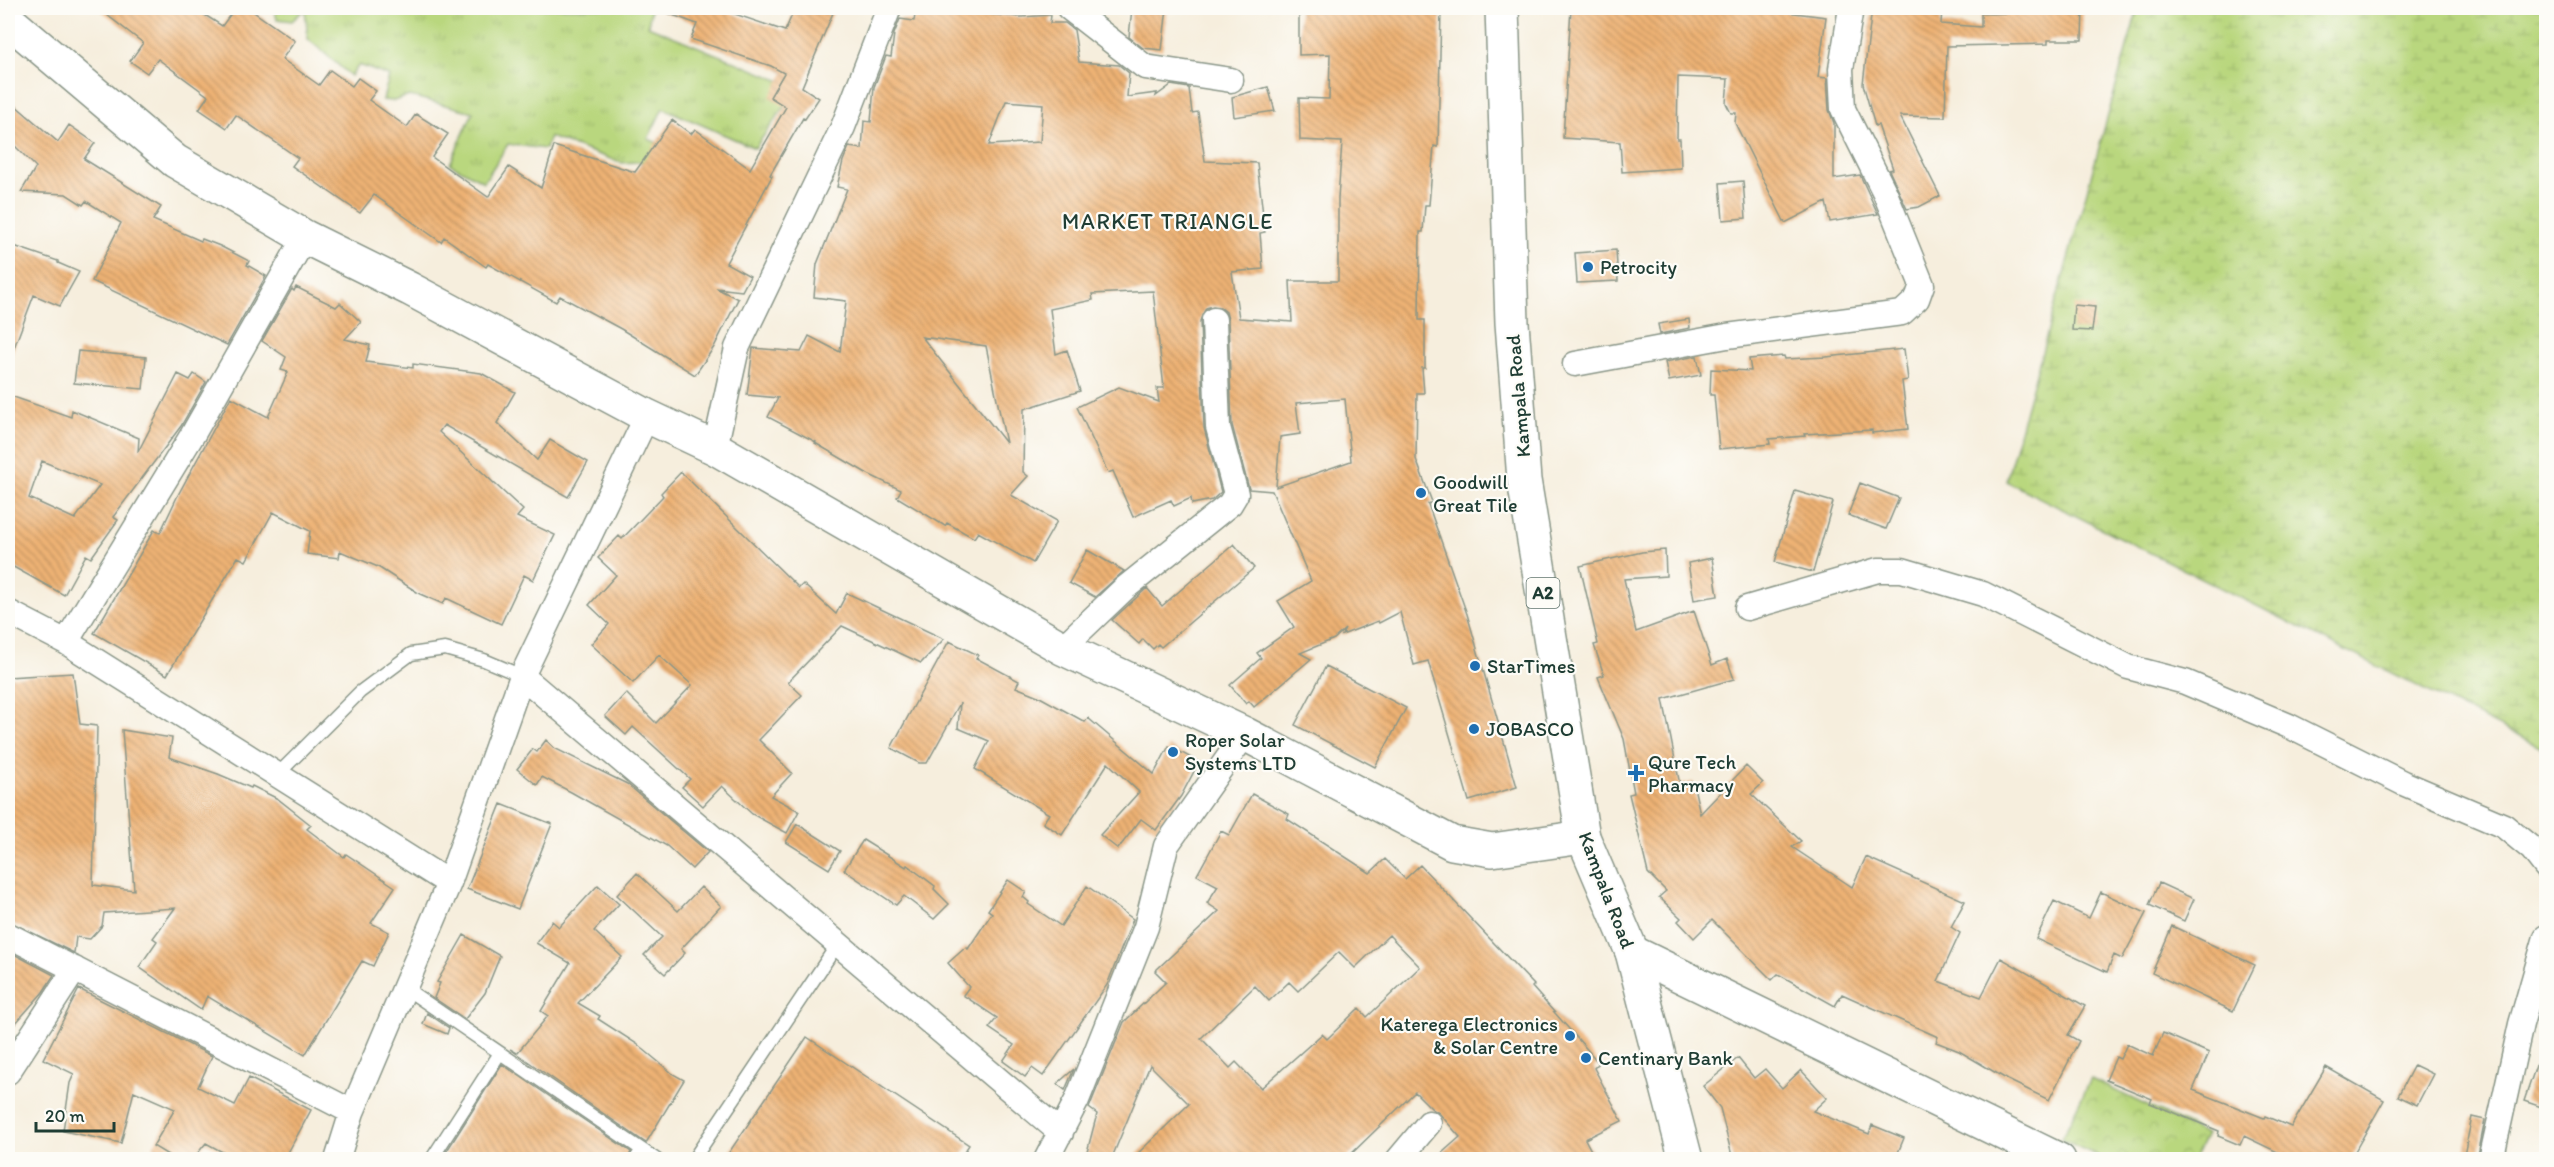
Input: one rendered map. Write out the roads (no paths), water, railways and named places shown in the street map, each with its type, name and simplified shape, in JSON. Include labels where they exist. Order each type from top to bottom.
[{"type":"street","points":[[715,448],[737,348],[843,127],[889,8]]},
{"type":"street","points":[[1069,8],[1145,67],[1231,80]]},
{"type":"street","name":"Kampala Road","points":[[1502,8],[1512,323],[1524,480],[1583,837],[1632,951],[1686,1160]]},
{"type":"street","points":[[1575,364],[1726,336],[1902,313],[1917,298],[1922,285],[1911,253],[1880,183],[1843,109],[1841,69],[1851,8]]},
{"type":"street","points":[[8,20],[175,161],[305,237],[410,289],[647,416],[715,448],[1062,648],[1245,734],[1452,843],[1492,850],[1583,837]]},
{"type":"street","points":[[66,642],[193,434],[305,237]]},
{"type":"street","points":[[1062,648],[1125,588],[1230,504],[1236,494],[1218,427],[1215,320]]},
{"type":"street","points":[[337,1160],[352,1113],[450,884],[522,676],[647,416]]},
{"type":"street","points":[[1747,608],[1878,570],[1902,570],[1983,594],[2128,667],[2196,686],[2289,726],[2423,792],[2504,826],[2532,849],[2547,867]]},
{"type":"street","points":[[8,612],[66,642],[450,884]]},
{"type":"street","points":[[522,676],[1061,1133]]},
{"type":"street","points":[[1046,1160],[1077,1100],[1146,927],[1166,846],[1245,734]]},
{"type":"street","points":[[8,935],[352,1113]]},
{"type":"street","points":[[2491,1160],[2521,1024],[2547,937]]},
{"type":"street","points":[[1632,951],[2060,1160]]},
{"type":"street","points":[[8,1072],[75,969]]},
{"type":"street","points":[[1398,1160],[1429,1123]]},
{"type":"lane","points":[[278,775],[360,692],[411,654],[445,648],[484,660],[522,676]]},
{"type":"lane","points":[[693,1160],[837,945]]},
{"type":"lane","points":[[405,988],[500,1053],[639,1155],[657,1160]]},
{"type":"lane","points":[[431,1160],[500,1053]]},
{"type":"place","name":"Petrocity","points":[[1588,267]]},
{"type":"place","name":"Goodwill Great Tile","points":[[1421,493]]},
{"type":"place","name":"StarTimes","points":[[1475,666]]},
{"type":"place","name":"JOBASCO","points":[[1474,729]]},
{"type":"place","name":"Roper Solar Systems LTD","points":[[1173,752]]},
{"type":"place","name":"Qure Tech Pharmacy","points":[[1636,773]]},
{"type":"place","name":"Katerega Electronics & Solar Centre","points":[[1570,1036]]},
{"type":"place","name":"Centinary Bank","points":[[1586,1058]]},
{"type":"district","name":"MARKET TRIANGLE","points":[[1168,221]]}]
